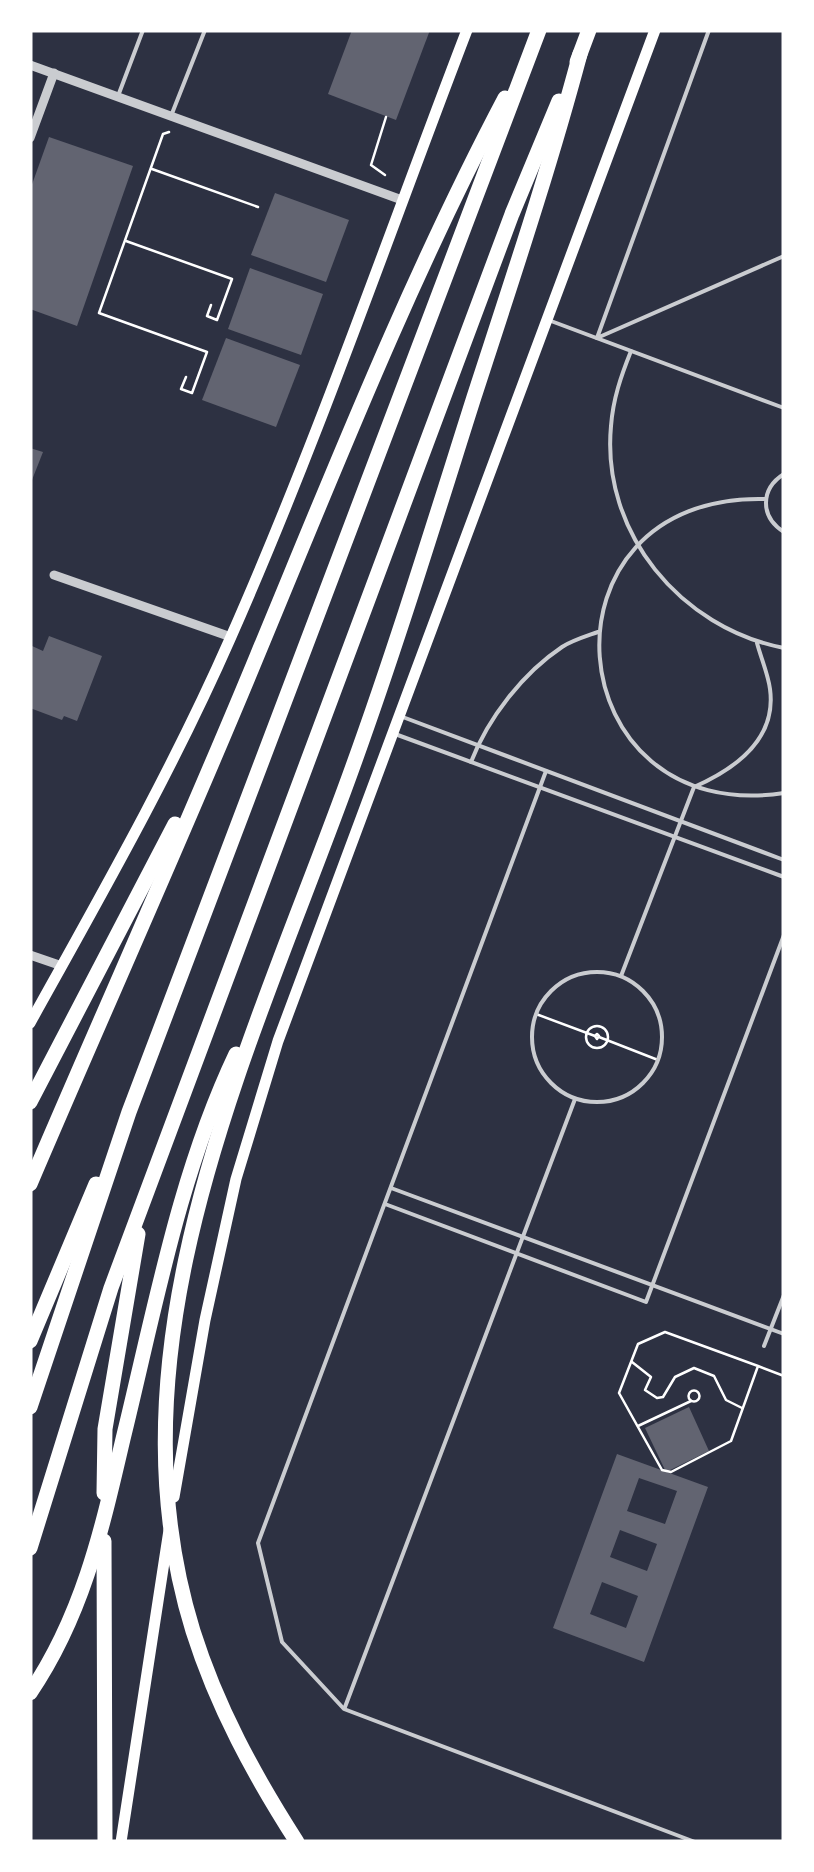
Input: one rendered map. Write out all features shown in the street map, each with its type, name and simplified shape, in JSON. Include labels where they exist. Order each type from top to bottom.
[{"type":"highway","points":[[30,1548],[82,1372],[145,1196],[512,214],[589,30]]},
{"type":"highway","points":[[30,1184],[400,313],[454,194],[537,36]]},
{"type":"highway","points":[[30,1407],[129,1112],[537,36]]},
{"type":"highway","points":[[30,1693],[55,1656],[97,1546],[184,1195],[268,987],[390,659],[548,174],[580,54]]},
{"type":"highway","points":[[30,1102],[157,854],[205,774]]},
{"type":"highway","points":[[222,1100],[177,1315],[166,1406],[167,1492],[176,1559],[192,1628],[216,1697],[249,1766],[297,1842]]},
{"type":"highway","points":[[30,1341],[70,1238],[129,1112]]},
{"type":"highway","points":[[105,1842],[105,1429],[145,1196]]},
{"type":"main road","points":[[30,1023],[152,801],[231,637],[318,422],[467,30]]},
{"type":"main road","points":[[120,1842],[204,1320],[236,1179],[278,1041],[655,30]]},
{"type":"street","points":[[30,65],[402,200]]},
{"type":"street","points":[[30,138],[54,73]]},
{"type":"street","points":[[54,575],[231,637]]},
{"type":"street","points":[[30,955],[62,966]]},
{"type":"lane","points":[[118,96],[142,30]]},
{"type":"lane","points":[[171,116],[206,30]]},
{"type":"lane","points":[[596,338],[709,30]]},
{"type":"lane","points":[[596,338],[784,256]]},
{"type":"lane","points":[[546,320],[784,408]]},
{"type":"lane","points":[[630,351],[617,388],[610,428],[621,508],[637,544],[660,577],[688,605],[720,627],[784,648]]},
{"type":"lane","points":[[784,474],[774,480],[765,498],[768,516],[784,532]]},
{"type":"lane","points":[[765,498],[730,498],[696,506],[665,522],[637,544],[605,600],[598,632],[602,680],[620,725],[640,751],[665,772],[694,787],[725,795],[757,797],[784,792]]},
{"type":"lane","points":[[471,762],[478,745],[524,679],[564,645],[598,632]]},
{"type":"lane","points":[[621,976],[694,787],[736,766],[755,746],[768,720],[770,690],[757,642]]},
{"type":"lane","points":[[398,715],[784,860]]},
{"type":"lane","points":[[391,732],[784,877]]},
{"type":"lane","points":[[546,770],[258,1543],[282,1642],[344,1709],[696,1842]]},
{"type":"lane","points":[[386,1204],[646,1302],[784,934]]},
{"type":"lane","points":[[601,972],[621,976],[640,988],[654,1006],[662,1027],[662,1050],[654,1070],[639,1088],[620,1099],[575,1099],[542,1074],[534,1055],[532,1034],[536,1014],[546,996],[561,982],[580,974],[601,972]]},
{"type":"lane","points":[[344,1709],[575,1099]]},
{"type":"lane","points":[[392,1188],[784,1334]]},
{"type":"lane","points":[[764,1346],[784,1295]]},
{"type":"path","points":[[385,175],[371,165],[386,117]]},
{"type":"path","points":[[169,132],[163,134],[99,313],[207,352],[192,393],[181,389],[186,377]]},
{"type":"path","points":[[150,169],[258,207]]},
{"type":"path","points":[[125,240],[232,279],[218,320],[207,316],[211,305]]},
{"type":"path","points":[[536,1014],[658,1060]]},
{"type":"path","points":[[592,1026],[601,1026],[608,1032],[608,1040],[601,1048],[591,1046],[586,1032],[592,1026]]},
{"type":"path","points":[[758,1366],[731,1441],[671,1472],[662,1470],[620,1393],[638,1344],[664,1332],[758,1366],[784,1376]]},
{"type":"path","points":[[631,1362],[651,1377],[645,1384],[650,1395],[663,1397],[675,1377],[694,1368],[714,1376],[726,1400],[743,1408]]},
{"type":"path","points":[[636,1426],[691,1401]]},
{"type":"building","points":[[352,30],[430,30],[396,120],[328,94]]},
{"type":"building","points":[[49,137],[133,166],[77,326],[30,309],[30,190]]},
{"type":"building","points":[[275,193],[349,220],[326,282],[251,255]]},
{"type":"building","points":[[250,268],[323,294],[301,355],[228,329]]},
{"type":"building","points":[[226,338],[300,365],[276,427],[202,400]]},
{"type":"building","points":[[30,448],[43,452],[30,485]]},
{"type":"building","points":[[49,636],[102,656],[77,721],[64,716],[62,720],[30,708],[30,653],[32,646],[43,651]]},
{"type":"building","points":[[689,1407],[709,1451],[666,1472],[645,1428]]},
{"type":"building","points":[[617,1454],[708,1487],[644,1662],[553,1628]],"holes":[[[639,1478],[677,1491],[665,1524],[627,1511]],[[620,1530],[657,1544],[647,1571],[610,1557]],[[602,1582],[638,1596],[626,1628],[590,1614]]]}]
